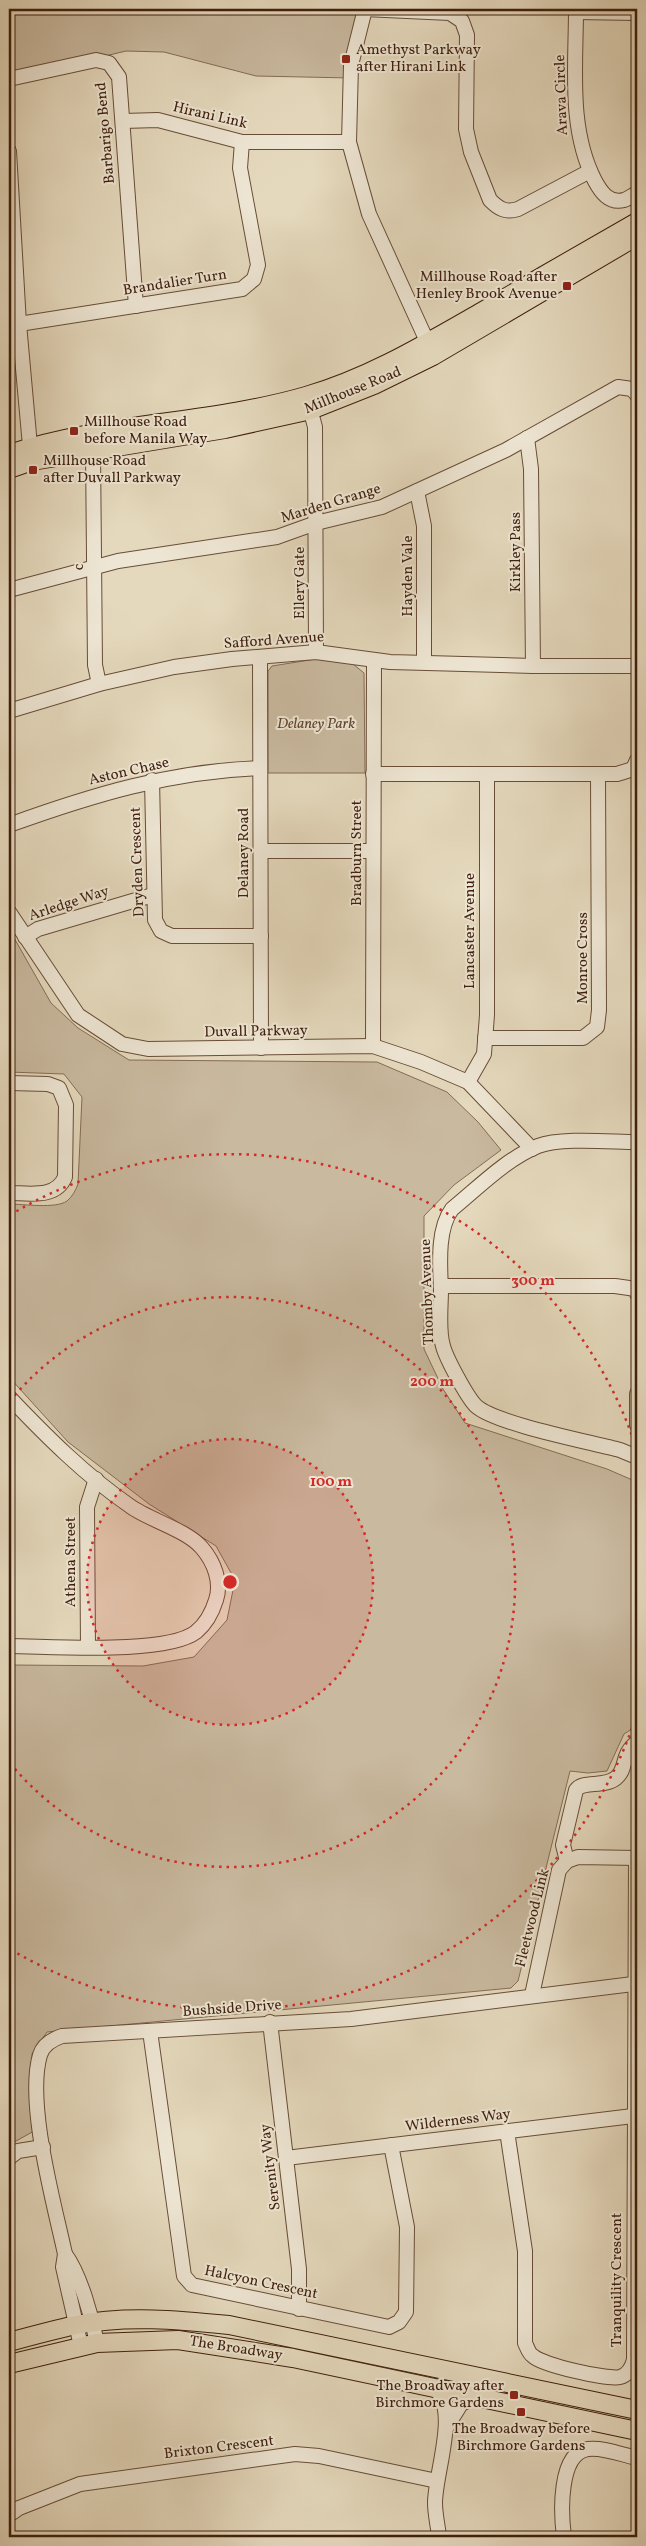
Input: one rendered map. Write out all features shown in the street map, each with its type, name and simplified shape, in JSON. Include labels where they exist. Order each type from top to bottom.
[{"type":"main road","name":"Millhouse Road","points":[[9,454],[92,450],[225,429],[374,385],[637,222]]},
{"type":"main road","name":"Millhouse Road","points":[[431,349],[637,236]]},
{"type":"main road","name":"Millhouse Road","points":[[9,469],[31,454],[90,433],[309,403]]},
{"type":"main road","name":"The Broadway","points":[[9,2342],[85,2324],[135,2319],[184,2320],[230,2325],[637,2410]]},
{"type":"main road","name":"The Broadway","points":[[9,2364],[89,2344],[178,2340],[226,2346],[434,2388],[460,2397],[637,2431]]},
{"type":"main road","name":"The Broadway","points":[[338,2347],[344,2357],[358,2364],[450,2384],[460,2397]]},
{"type":"street","points":[[431,349],[369,214],[349,142],[351,65],[365,9],[450,13],[462,21],[467,35],[466,129],[468,142],[490,200],[496,207],[510,211],[518,209],[590,171]]},
{"type":"street","name":"Arava Circle","points":[[637,13],[576,10],[577,113],[582,151],[601,192],[611,199],[624,200],[637,193]]},
{"type":"street","name":"Barbarigo Bend","points":[[9,79],[96,60],[109,63],[119,77],[136,306]]},
{"type":"street","name":"Hirani Link","points":[[122,121],[158,120],[242,142],[349,142]]},
{"type":"street","name":"Brandalier Turn","points":[[19,324],[242,289],[254,279],[258,265],[240,168],[242,142]]},
{"type":"street","points":[[9,151],[19,324],[31,454]]},
{"type":"street","name":"Marden Grange","points":[[9,590],[118,561],[277,537],[316,523],[382,507],[527,438],[618,387],[635,388]]},
{"type":"street","name":"Ellery Gate","points":[[309,403],[315,427],[316,652]]},
{"type":"street","name":"Kirkley Pass","points":[[527,438],[531,469],[533,666]]},
{"type":"street","name":"c","points":[[92,450],[95,665],[99,684]]},
{"type":"street","name":"Hayden Vale","points":[[417,491],[424,526],[424,662]]},
{"type":"street","name":"Safford Avenue","points":[[9,711],[99,684],[174,667],[232,658],[316,652],[361,656],[374,660],[533,666],[637,666]]},
{"type":"street","name":"Delaney Road","points":[[260,657],[261,1048]]},
{"type":"street","name":"Bradburn Street","points":[[373,1046],[374,660]]},
{"type":"street","points":[[373,774],[617,774],[632,770],[637,760]]},
{"type":"street","name":"Aston Chase","points":[[9,825],[103,792],[152,780],[260,768]]},
{"type":"street","name":"Monroe Cross","points":[[485,1038],[583,1038],[597,1027],[599,1010],[598,774]]},
{"type":"street","name":"Lancaster Avenue","points":[[468,1082],[484,1054],[485,1038],[487,775]]},
{"type":"street","name":"Dryden Crescent","points":[[152,780],[154,920],[161,931],[172,936],[260,936]]},
{"type":"street","points":[[261,851],[373,851]]},
{"type":"street","name":"Arledge Way","points":[[25,936],[38,929],[153,895]]},
{"type":"street","name":"Duvall Parkway","points":[[9,912],[78,1014],[122,1044],[148,1049],[373,1046],[421,1062],[468,1082],[532,1149]]},
{"type":"street","points":[[9,1083],[48,1084],[59,1088],[66,1105],[65,1177],[62,1186],[50,1192],[9,1193]]},
{"type":"street","name":"Thomby Avenue","points":[[637,1142],[558,1142],[532,1149],[504,1167],[452,1209],[446,1217],[443,1229],[441,1286],[443,1346],[462,1386],[476,1406],[495,1417],[620,1450],[637,1458]]},
{"type":"street","points":[[441,1286],[615,1286],[636,1289],[637,1294]]},
{"type":"street","points":[[637,1394],[637,1425]]},
{"type":"street","points":[[9,1396],[53,1444],[130,1506],[200,1546],[215,1566],[217,1595],[210,1618],[196,1633],[174,1641],[147,1645],[88,1647],[9,1646]]},
{"type":"street","name":"Athena Street","points":[[88,1647],[87,1507],[96,1479]]},
{"type":"street","points":[[567,1861],[563,1845],[576,1790],[585,1784],[597,1785],[616,1778],[621,1772],[625,1754],[637,1742]]},
{"type":"street","name":"Fleetwood Link","points":[[532,1995],[559,1870],[567,1861],[578,1858],[636,1858]]},
{"type":"street","name":"Tranquility Crescent","points":[[506,2131],[524,2251],[524,2343],[532,2356],[544,2362],[606,2376],[621,2377],[631,2369],[634,2360],[633,1984],[636,1858]]},
{"type":"street","name":"Bushside Drive","points":[[89,2344],[85,2324],[63,2267],[65,2254],[43,2147],[37,2087],[40,2055],[44,2048],[55,2038],[270,2022],[351,2020],[532,1995],[633,1984]]},
{"type":"street","name":"Serenity Way","points":[[270,2022],[300,2269],[299,2309]]},
{"type":"street","name":"Halcyon Crescent","points":[[150,2031],[184,2276],[192,2285],[207,2290],[389,2327],[400,2322],[406,2312],[408,2227],[391,2145]]},
{"type":"street","name":"Wilderness Way","points":[[286,2158],[634,2116]]},
{"type":"street","points":[[9,2158],[18,2152],[43,2147]]},
{"type":"street","points":[[439,2537],[435,2503],[446,2428],[460,2397],[506,2382]]},
{"type":"street","points":[[564,2537],[562,2497],[570,2461],[578,2452],[590,2449],[637,2458]]},
{"type":"street","name":"Brixton Crescent","points":[[9,2515],[19,2508],[80,2484],[295,2454],[319,2456],[438,2481]]},
{"type":"green space","points":[[9,9],[365,9],[351,78],[256,76],[164,52],[126,51],[9,79]]},
{"type":"green space","name":"Delaney Park","points":[[316,659],[353,664],[364,673],[365,773],[268,773],[268,671],[272,666]]},
{"type":"green space","points":[[9,929],[51,1003],[78,1028],[129,1060],[377,1062],[447,1092],[478,1122],[501,1150],[454,1185],[424,1216],[424,1349],[443,1389],[465,1423],[607,1469],[637,1482],[637,1726],[624,1734],[607,1771],[588,1773],[570,1771],[518,1981],[511,1988],[47,2032],[32,2054],[34,2131],[9,2145],[9,1665],[143,1666],[194,1657],[227,1620],[235,1580],[216,1546],[149,1504],[68,1442],[9,1377],[9,1204],[55,1205],[67,1201],[75,1191],[78,1184],[82,1097],[64,1074],[9,1072]]},
{"type":"place","name":"Amethyst Parkway after Hirani Link","points":[[346,59]]},
{"type":"place","name":"Millhouse Road after Henley Brook Avenue","points":[[567,286]]},
{"type":"place","name":"Millhouse Road before Manila Way","points":[[74,431]]},
{"type":"place","name":"Millhouse Road after Duvall Parkway","points":[[33,470]]},
{"type":"place","name":"The Broadway after Birchmore Gardens","points":[[514,2395]]},
{"type":"place","name":"The Broadway before Birchmore Gardens","points":[[521,2412]]}]
